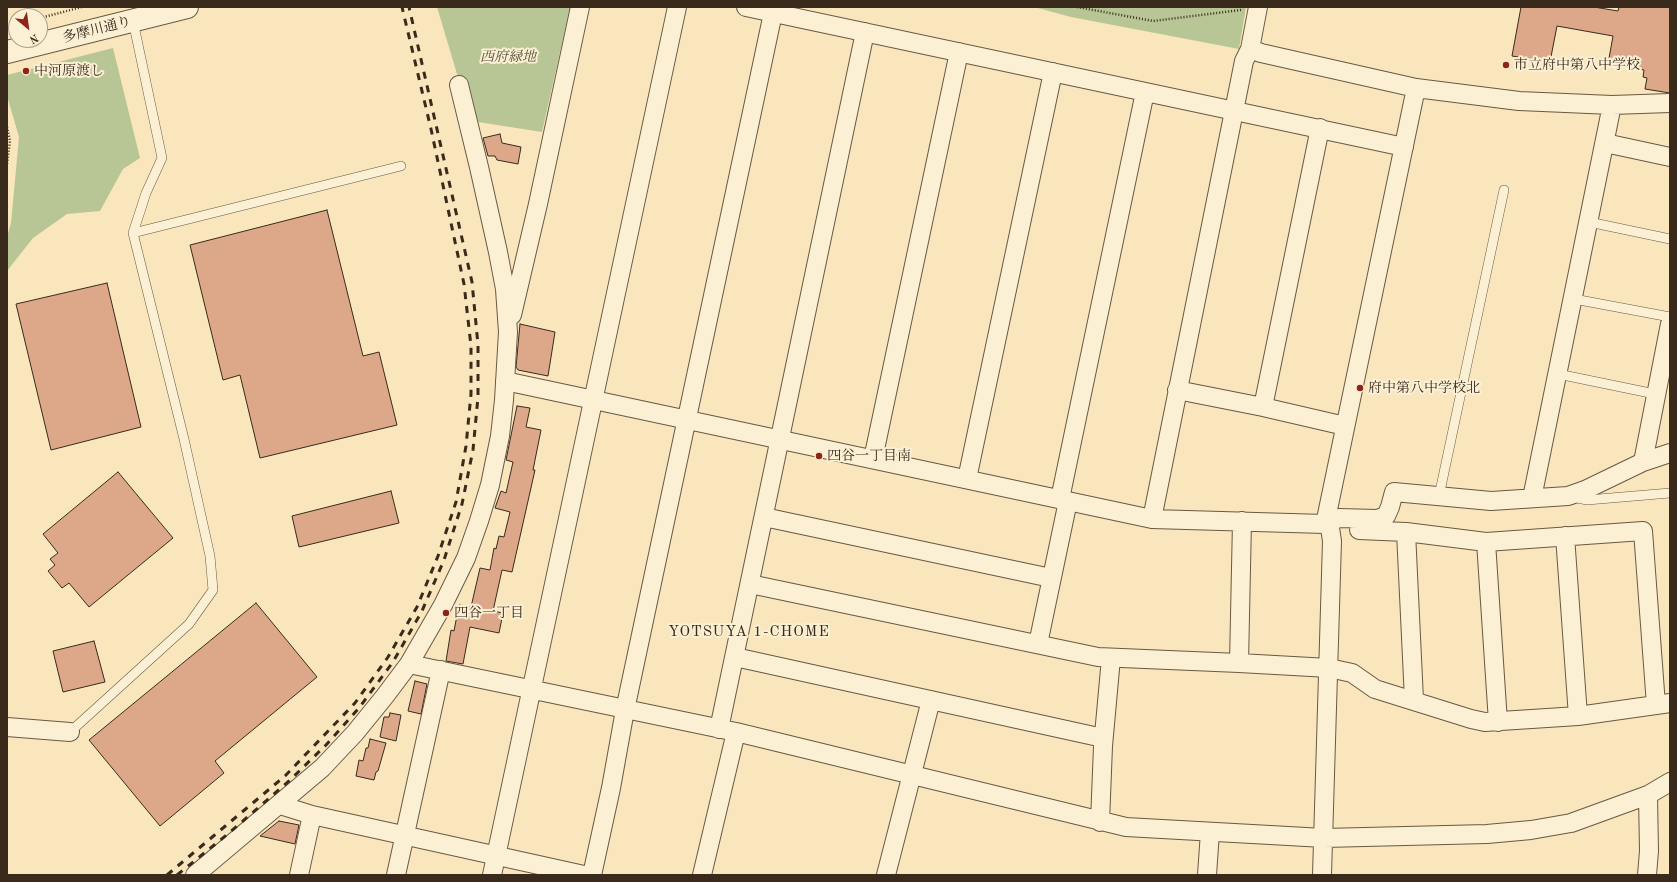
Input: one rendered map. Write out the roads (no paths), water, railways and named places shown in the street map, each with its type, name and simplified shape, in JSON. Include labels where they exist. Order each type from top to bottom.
[{"type":"street","name":"多摩川通り","points":[[7,52],[187,7]]},
{"type":"street","points":[[508,332],[538,204],[580,7]]},
{"type":"street","points":[[492,875],[533,689],[677,7]]},
{"type":"street","points":[[746,7],[1404,147]]},
{"type":"street","points":[[1152,519],[1244,61],[1250,49],[1258,8]]},
{"type":"street","points":[[592,875],[611,788],[625,710],[688,420],[773,13]]},
{"type":"street","points":[[702,875],[728,731],[735,657],[865,32]]},
{"type":"street","points":[[1250,49],[1261,53],[1416,88],[1519,101],[1612,105],[1670,104]]},
{"type":"street","points":[[873,459],[959,52]]},
{"type":"street","points":[[967,479],[1053,72]]},
{"type":"street","points":[[195,875],[280,805],[322,768],[355,733],[385,696],[409,664],[443,605],[466,558],[479,521],[490,485],[500,436],[508,332],[505,289],[498,252],[459,85]]},
{"type":"street","points":[[1322,875],[1330,668],[1332,541],[1328,526],[1345,426],[1416,88]]},
{"type":"street","points":[[1038,644],[1064,500],[1145,92]]},
{"type":"street","points":[[1532,498],[1590,222],[1612,105]]},
{"type":"street","points":[[1263,406],[1320,128]]},
{"type":"street","points":[[1605,143],[1670,157]]},
{"type":"street","points":[[1643,462],[1655,394],[1670,324]]},
{"type":"street","points":[[505,381],[1152,519],[1242,521],[1328,526],[1406,532],[1486,542],[1643,531],[1663,704],[1578,716],[1485,722],[1375,689],[1352,673],[1330,668],[1098,657],[750,584]]},
{"type":"street","points":[[1177,390],[1263,406],[1345,426]]},
{"type":"street","points":[[1328,526],[1339,518],[1377,519],[1386,516],[1394,492],[1491,501],[1568,496],[1585,490],[1643,462],[1670,453]]},
{"type":"street","points":[[764,517],[1051,578]]},
{"type":"street","points":[[1240,663],[1242,521]]},
{"type":"street","points":[[1406,532],[1414,700]]},
{"type":"street","points":[[1565,536],[1578,716]]},
{"type":"street","points":[[1486,542],[1498,722]]},
{"type":"street","points":[[735,657],[1103,738]]},
{"type":"street","points":[[1100,822],[1103,738],[1111,658]]},
{"type":"street","points":[[409,664],[728,731],[1126,828],[1324,838],[1487,834],[1531,830],[1571,823],[1648,794],[1670,782]]},
{"type":"street","points":[[396,875],[441,670]]},
{"type":"street","points":[[886,875],[913,776],[931,700]]},
{"type":"street","points":[[7,727],[70,732]]},
{"type":"street","points":[[1646,875],[1649,851],[1648,794]]},
{"type":"street","points":[[280,805],[312,815],[584,875]]},
{"type":"street","points":[[299,875],[312,815]]},
{"type":"street","points":[[1207,875],[1210,832]]},
{"type":"lane","points":[[70,732],[189,624],[213,590],[210,556],[184,439],[133,233],[146,193],[162,158],[133,21]]},
{"type":"lane","points":[[133,233],[401,166]]},
{"type":"lane","points":[[1439,496],[1504,190]]},
{"type":"lane","points":[[1590,222],[1670,239]]},
{"type":"lane","points":[[1574,299],[1670,317]]},
{"type":"lane","points":[[1558,374],[1655,394]]},
{"type":"lane","points":[[1568,496],[1587,500],[1670,493]]},
{"type":"railway","points":[[167,875],[285,776],[355,703],[388,657],[417,607],[438,556],[456,502],[466,446],[471,394],[471,346],[464,284],[431,129],[402,7]]},
{"type":"railway","points":[[177,875],[229,833],[289,781],[326,745],[359,708],[393,662],[422,611],[444,560],[462,504],[473,450],[478,397],[478,345],[472,282],[409,7]]},
{"type":"place","name":"市立府中第八中学校","points":[[1506,65]]},
{"type":"place","name":"中河原渡し","points":[[26,71]]},
{"type":"place","name":"府中第八中学校北","points":[[1360,388]]},
{"type":"place","name":"四谷一丁目南","points":[[819,456]]},
{"type":"place","name":"四谷一丁目","points":[[446,613]]},
{"type":"district","name":"YOTSUYA 1-CHOME","points":[[749,632]]},
{"type":"park label","name":"西府緑地","points":[[508,57]]}]
